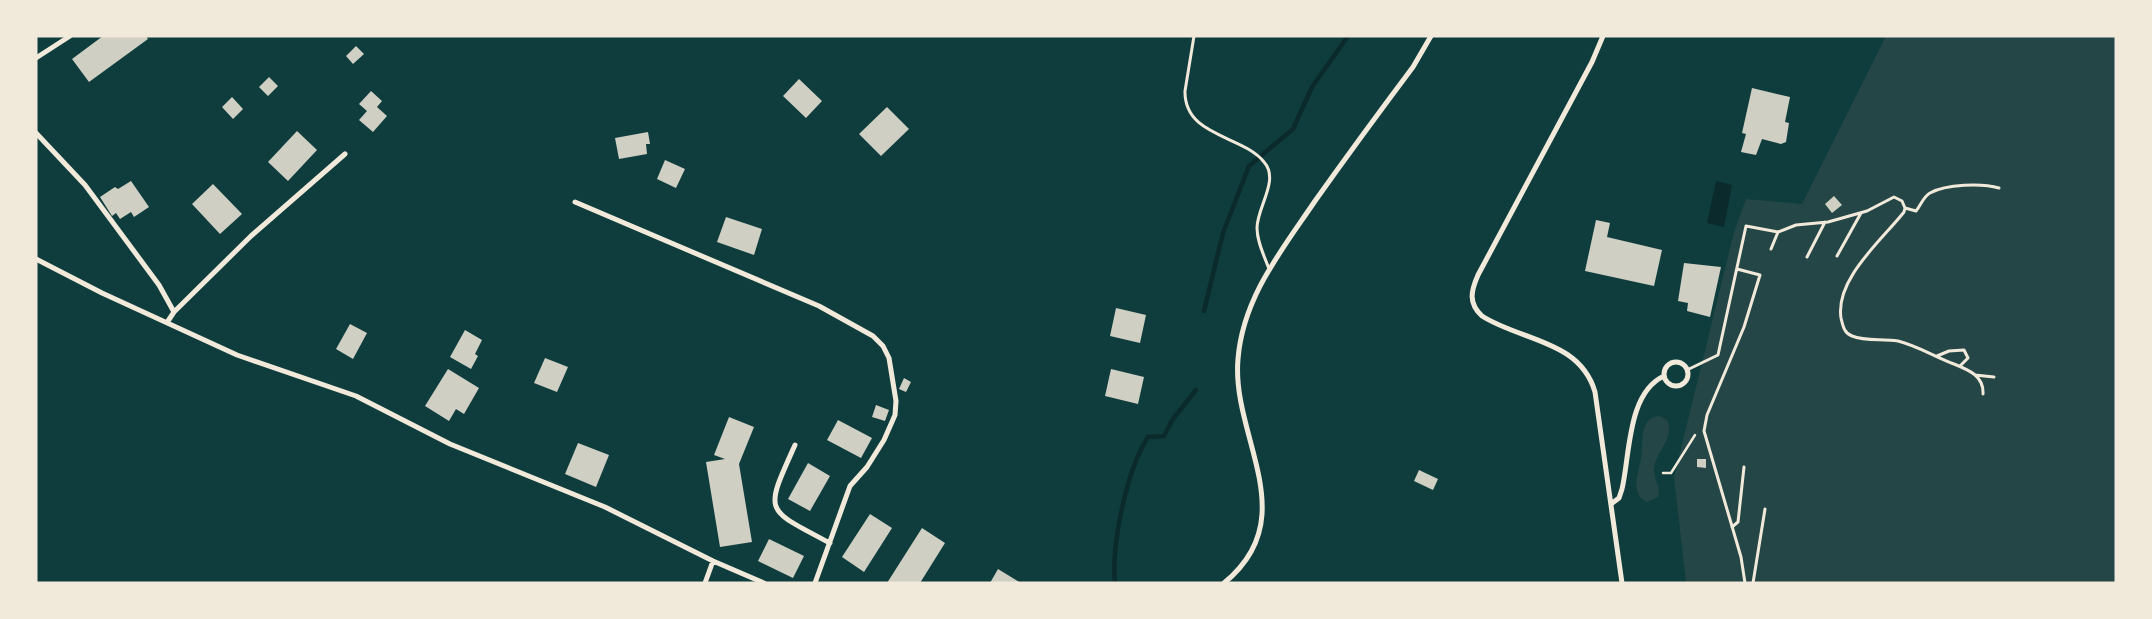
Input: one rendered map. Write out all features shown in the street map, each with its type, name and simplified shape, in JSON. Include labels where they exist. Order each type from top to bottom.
[{"type":"street","points":[[36,58],[70,36]]},
{"type":"street","points":[[1224,583],[1234,574],[1250,551],[1262,521],[1260,478],[1240,402],[1238,364],[1241,341],[1249,311],[1269,268],[1413,67],[1432,36]]},
{"type":"street","points":[[1604,36],[1592,62],[1478,275],[1471,295],[1475,307],[1482,316],[1559,350],[1575,360],[1589,373],[1595,392],[1622,583]]},
{"type":"street","points":[[36,133],[85,185],[159,284],[174,312]]},
{"type":"street","points":[[168,322],[174,312],[251,236],[344,154]]},
{"type":"street","points":[[575,202],[819,306],[873,336],[884,346],[889,358],[896,401],[894,415],[884,440],[867,467],[850,486],[815,583]]},
{"type":"street","points":[[36,259],[102,293],[249,360],[323,383],[356,396],[450,444],[605,507],[713,561],[764,583]]},
{"type":"street","points":[[1671,363],[1682,364],[1687,370],[1686,381],[1679,385],[1668,383],[1664,376],[1665,368],[1671,363]]},
{"type":"street","points":[[1611,504],[1619,498],[1622,489],[1631,426],[1649,389],[1657,379],[1664,376]]},
{"type":"street","points":[[795,446],[777,486],[774,503],[782,517],[830,542]]},
{"type":"street","points":[[705,583],[713,561]]},
{"type":"lane","points":[[1194,36],[1185,91],[1186,105],[1193,116],[1205,127],[1254,153],[1263,160],[1268,168],[1270,180],[1259,212],[1258,234],[1269,268]]},
{"type":"lane","points":[[1905,208],[1916,211],[1927,195],[1940,189],[1980,184],[1999,188]]},
{"type":"lane","points":[[1687,370],[1718,355],[1746,226],[1778,232],[1796,225],[1825,222],[1861,213],[1894,197],[1902,200],[1905,208]]},
{"type":"lane","points":[[1905,208],[1852,277],[1840,305],[1842,326],[1845,332],[1856,338],[1898,341],[1937,356],[1975,375],[1994,377]]},
{"type":"lane","points":[[1837,256],[1861,213]]},
{"type":"lane","points":[[1806,257],[1825,222]]},
{"type":"lane","points":[[1771,248],[1778,232]]},
{"type":"lane","points":[[1737,268],[1760,275],[1744,327],[1708,415],[1704,431],[1732,527],[1745,583]]},
{"type":"lane","points":[[1937,356],[1949,351],[1964,350],[1968,358],[1964,364],[1959,366]]},
{"type":"lane","points":[[1975,375],[1983,386],[1983,394]]},
{"type":"lane","points":[[1732,527],[1738,522],[1744,467]]},
{"type":"lane","points":[[1753,583],[1765,509]]},
{"type":"path","points":[[1663,472],[1671,473],[1695,434],[1704,431]]},
{"type":"shaded area","points":[[1886,36],[2116,36],[2116,583],[1686,583],[1674,477],[1734,232],[1746,199],[1802,204]]},
{"type":"shaded area","points":[[1716,181],[1732,185],[1724,227],[1707,223]]},
{"type":"shaded area","points":[[1659,416],[1667,420],[1669,427],[1667,439],[1655,463],[1655,477],[1659,490],[1658,497],[1647,502],[1638,494],[1636,483],[1645,427],[1652,418]]},
{"type":"building","points":[[103,36],[146,36],[148,39],[89,82],[72,59]]},
{"type":"building","points":[[356,46],[364,54],[353,64],[346,56]]},
{"type":"building","points":[[269,77],[278,86],[268,96],[259,87]]},
{"type":"building","points":[[799,79],[822,101],[806,118],[783,96]]},
{"type":"building","points":[[1752,88],[1790,97],[1785,122],[1789,123],[1786,142],[1781,144],[1762,139],[1756,155],[1741,152],[1746,134],[1742,133]]},
{"type":"building","points":[[371,91],[382,101],[377,107],[387,116],[373,132],[359,120],[367,111],[359,104]]},
{"type":"building","points":[[232,97],[243,109],[233,119],[222,107]]},
{"type":"building","points":[[887,107],[909,129],[881,156],[859,134]]},
{"type":"building","points":[[297,131],[317,150],[288,181],[268,162]]},
{"type":"building","points":[[648,132],[650,144],[646,144],[647,154],[619,159],[615,138]]},
{"type":"building","points":[[665,160],[685,169],[676,188],[657,179]]},
{"type":"building","points":[[131,181],[149,207],[134,217],[131,212],[120,219],[116,213],[112,216],[100,197],[115,187],[118,189]]},
{"type":"building","points":[[213,184],[242,214],[220,234],[192,204]]},
{"type":"building","points":[[1834,196],[1842,205],[1832,213],[1825,204]]},
{"type":"building","points":[[726,217],[762,229],[754,255],[717,242]]},
{"type":"building","points":[[1596,220],[1610,223],[1607,237],[1662,250],[1654,286],[1585,271]]},
{"type":"building","points":[[1684,263],[1721,267],[1710,317],[1687,311],[1688,303],[1678,301]]},
{"type":"building","points":[[1116,308],[1146,315],[1140,343],[1110,336]]},
{"type":"building","points":[[350,324],[367,333],[353,359],[336,349]]},
{"type":"building","points":[[465,330],[482,340],[475,354],[478,356],[471,369],[450,357]]},
{"type":"building","points":[[545,358],[568,367],[557,392],[534,383]]},
{"type":"building","points":[[448,369],[479,388],[464,414],[456,409],[449,421],[425,406]]},
{"type":"building","points":[[1111,369],[1144,377],[1138,404],[1105,396]]},
{"type":"building","points":[[904,378],[911,382],[906,392],[899,389]]},
{"type":"building","points":[[876,405],[889,410],[885,421],[872,417]]},
{"type":"building","points":[[729,417],[754,427],[739,464],[752,542],[720,547],[706,462],[725,459],[714,455]]},
{"type":"building","points":[[838,420],[872,438],[861,458],[827,440]]},
{"type":"building","points":[[578,443],[609,455],[596,487],[565,474]]},
{"type":"building","points":[[1697,459],[1706,459],[1706,468],[1697,467]]},
{"type":"building","points":[[808,463],[830,476],[810,511],[788,499]]},
{"type":"building","points":[[1419,470],[1438,479],[1433,490],[1414,481]]},
{"type":"building","points":[[870,514],[892,528],[864,572],[842,557]]},
{"type":"building","points":[[922,528],[945,543],[920,583],[887,583]]},
{"type":"building","points":[[769,539],[804,556],[793,578],[758,561]]},
{"type":"building","points":[[998,569],[1021,583],[990,583]]},
{"type":"waterway","points":[[1204,311],[1223,233],[1249,166],[1293,129],[1312,87],[1348,36]]},
{"type":"waterway","points":[[1115,583],[1114,567],[1118,529],[1127,487],[1140,451],[1148,437],[1164,436],[1173,419],[1196,390]]}]
